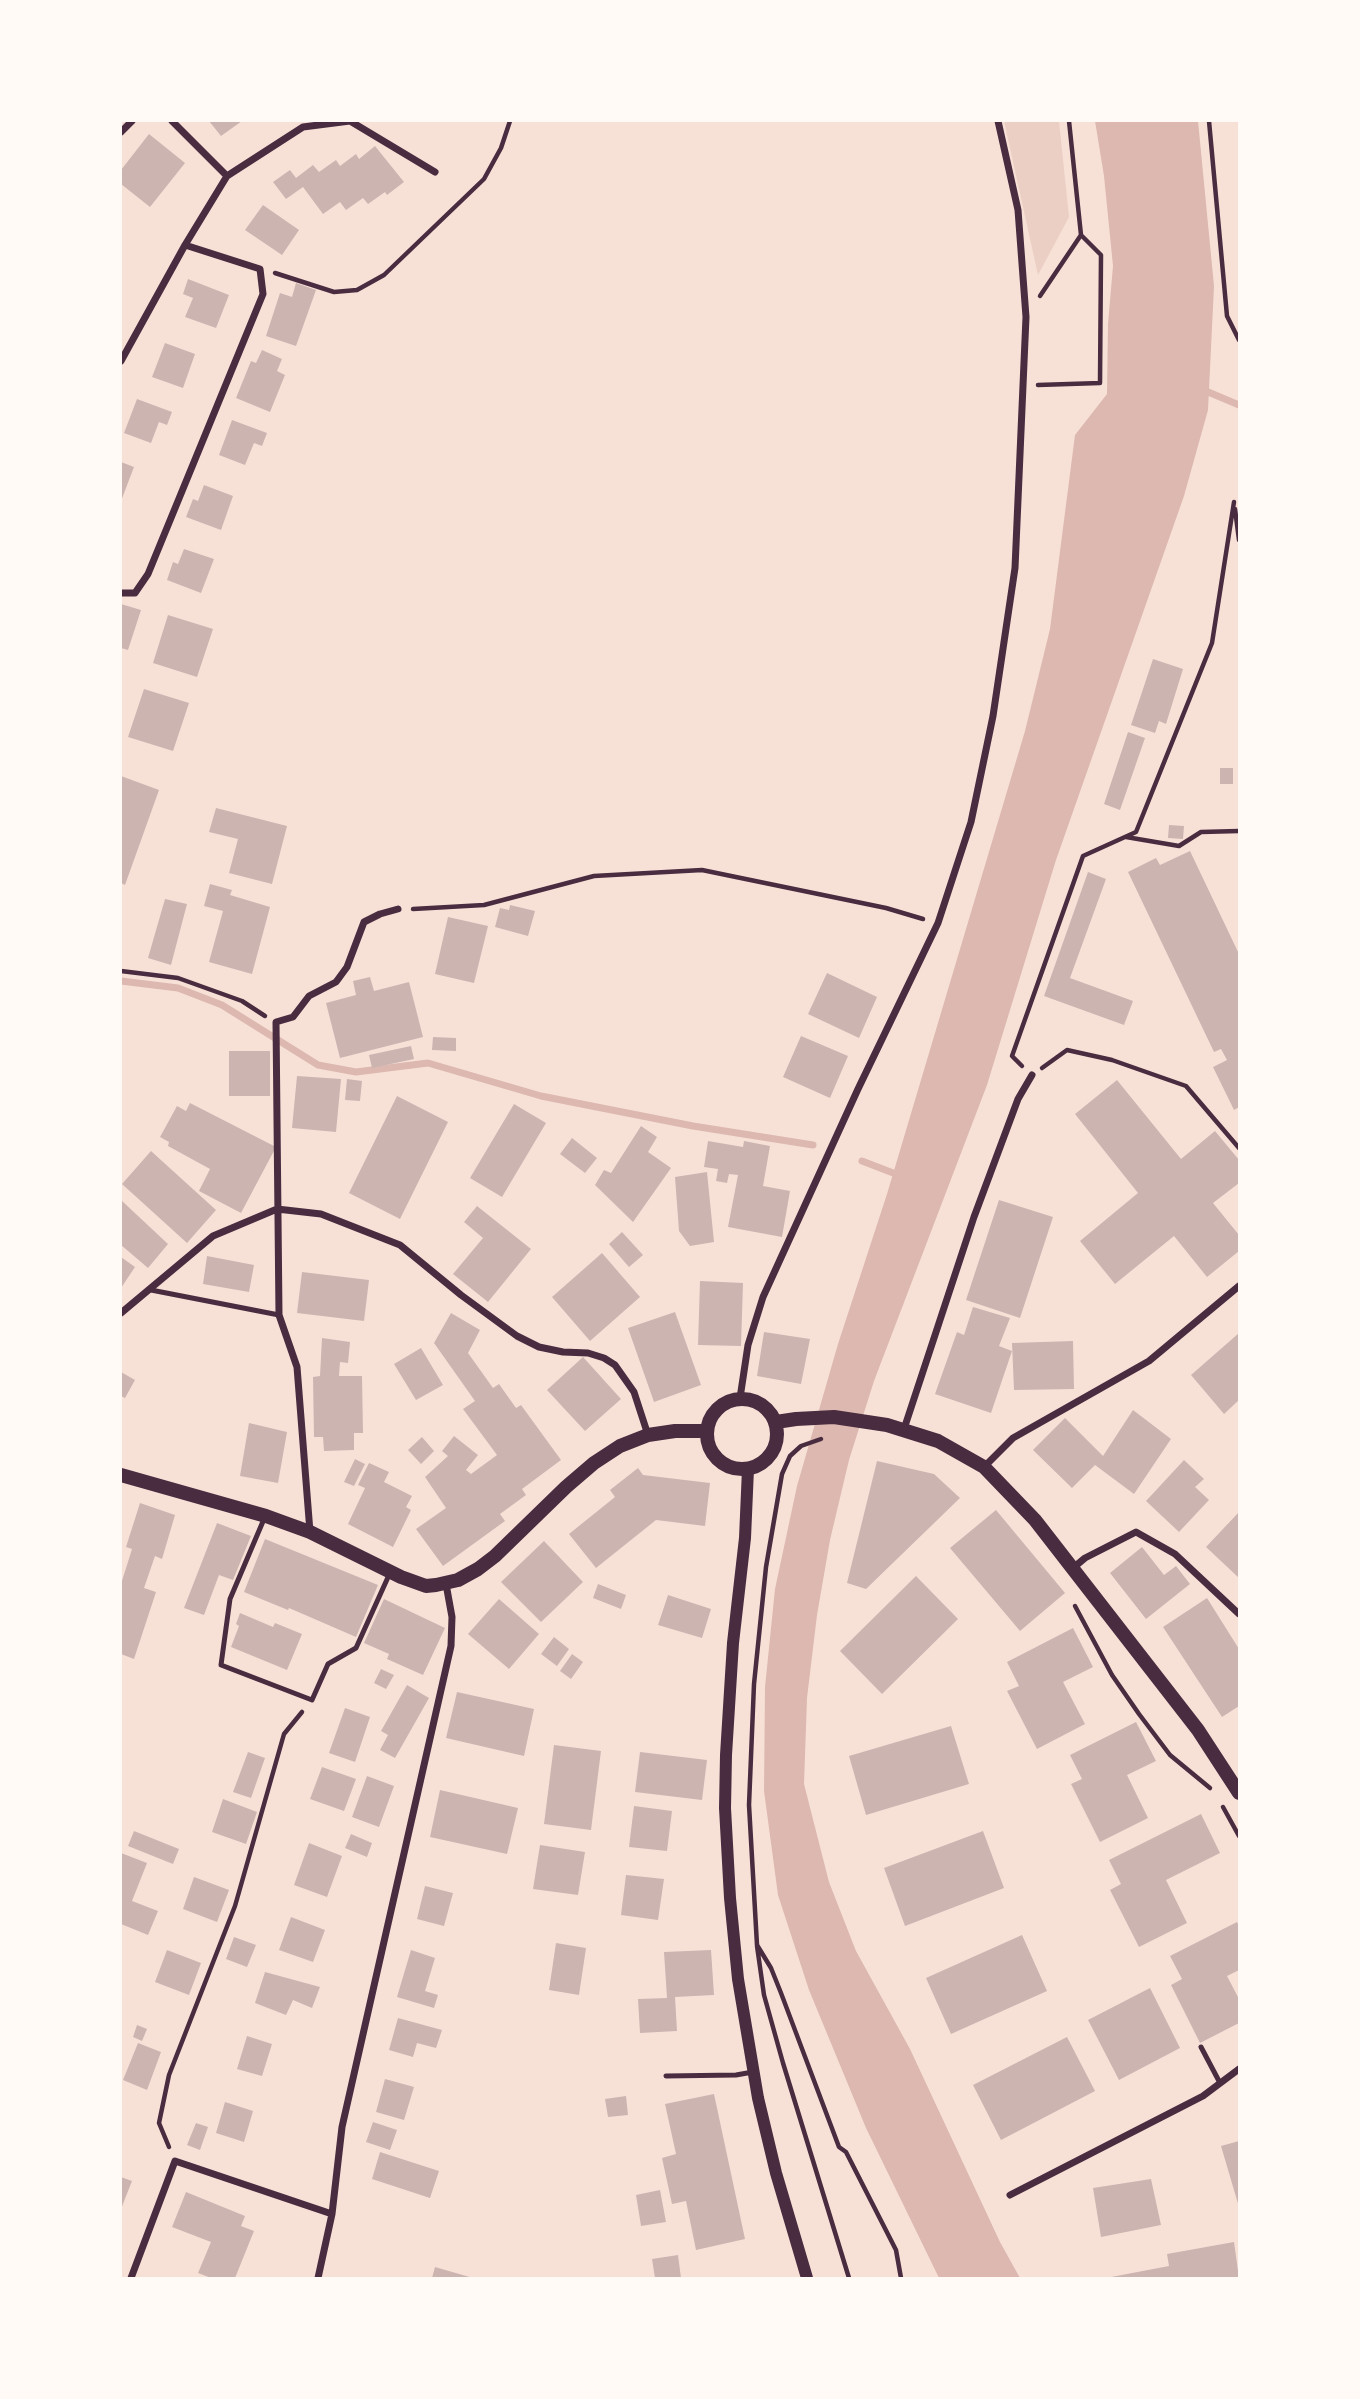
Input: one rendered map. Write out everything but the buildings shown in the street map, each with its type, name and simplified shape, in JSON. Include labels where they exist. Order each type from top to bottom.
[{"type":"main road","points":[[740,1398],[758,1402],[772,1414],[776,1422],[775,1448],[764,1462],[748,1469],[722,1463],[710,1449],[707,1431],[709,1421],[721,1405],[740,1398]]},
{"type":"main road","points":[[776,1422],[812,1418],[849,1419],[887,1425],[956,1450],[984,1467],[1028,1511],[1198,1730],[1238,1788]]},
{"type":"main road","points":[[121,1475],[266,1516],[310,1532],[390,1572],[426,1586],[446,1584],[478,1569],[566,1487],[607,1454],[648,1435],[675,1431],[707,1431]]},
{"type":"street","points":[[121,132],[132,121]]},
{"type":"street","points":[[173,121],[227,176]]},
{"type":"street","points":[[121,361],[185,245],[227,176],[303,128],[351,121],[435,172]]},
{"type":"street","points":[[740,1398],[748,1345],[764,1297],[858,1089],[938,923],[971,822],[993,716],[1015,568],[1026,317],[1018,210],[998,121]]},
{"type":"street","points":[[121,593],[135,593],[148,574],[263,294],[260,269],[185,245]]},
{"type":"street","points":[[310,1532],[297,1367],[279,1315],[276,1026],[293,1017],[309,996],[336,982],[347,967],[364,922],[398,909]]},
{"type":"street","points":[[904,1429],[974,1217],[1018,1099],[1031,1075]]},
{"type":"street","points":[[121,1313],[213,1236],[277,1209],[321,1214],[400,1245],[517,1336],[539,1347],[588,1353],[615,1365],[634,1392],[648,1435]]},
{"type":"street","points":[[984,1467],[1013,1438],[1149,1361],[1239,1286]]},
{"type":"street","points":[[748,1469],[745,1538],[729,1699],[725,1808],[733,1939],[753,2072],[776,2173],[807,2278]]},
{"type":"street","points":[[1073,1568],[1085,1558],[1136,1532],[1175,1554],[1239,1614]]},
{"type":"street","points":[[318,2278],[332,2214],[342,2127],[451,1646],[453,1617],[446,1584]]},
{"type":"street","points":[[1010,2196],[1175,2112],[1203,2096],[1239,2069]]},
{"type":"street","points":[[131,2278],[175,2161],[332,2214]]},
{"type":"lane","points":[[151,1290],[279,1315]]},
{"type":"lane","points":[[266,1516],[230,1599],[221,1665],[312,1700],[328,1664],[356,1648],[390,1572]]},
{"type":"lane","points":[[1201,2047],[1220,2083]]},
{"type":"lane","points":[[666,2076],[736,2075],[753,2072]]},
{"type":"path","points":[[260,269],[334,292],[357,289],[384,275],[484,179],[501,148],[510,121]]},
{"type":"path","points":[[1023,386],[1100,383],[1101,256],[1081,235],[1069,121]]},
{"type":"path","points":[[1209,121],[1227,316],[1239,340]]},
{"type":"path","points":[[1026,317],[1081,235]]},
{"type":"path","points":[[1237,501],[1239,540]]},
{"type":"path","points":[[1237,501],[1212,643],[1136,832],[1083,856],[1012,1056],[1031,1075],[1068,1050],[1112,1059],[1186,1086],[1239,1148]]},
{"type":"path","points":[[1125,836],[1179,846],[1201,832],[1239,831]]},
{"type":"path","points":[[398,909],[484,905],[594,876],[702,870],[886,908],[938,923]]},
{"type":"path","points":[[121,971],[178,978],[242,1001],[276,1026]]},
{"type":"path","points":[[827,1439],[802,1446],[790,1456],[782,1474],[766,1567],[754,1684],[749,1805],[757,1945],[764,1995],[849,2278]]},
{"type":"path","points":[[766,1504],[776,1505]]},
{"type":"path","points":[[1074,1604],[1112,1675],[1139,1714],[1170,1755],[1212,1790]]},
{"type":"path","points":[[175,2161],[159,2123],[169,2076],[235,1906],[284,1734],[312,1700]]},
{"type":"path","points":[[1219,1799],[1239,1836]]},
{"type":"path","points":[[757,1945],[771,1968],[839,2147],[846,2152],[896,2250],[901,2278]]},
{"type":"shaded area","points":[[1004,121],[1059,121],[1069,217],[1038,275]]},
{"type":"shaded area","points":[[1095,121],[1198,121],[1214,286],[1208,410],[1184,496],[1056,860],[987,1085],[874,1381],[849,1460],[830,1540],[807,1698],[804,1784],[829,1882],[856,1951],[910,2049],[1000,2242],[1020,2278],[939,2278],[866,2128],[809,1990],[778,1895],[764,1791],[765,1687],[775,1589],[797,1486],[1025,731],[1050,629],[1075,435],[1107,394],[1108,324],[1113,266],[1104,176]]},
{"type":"waterway","points":[[1201,389],[1239,405]]},
{"type":"waterway","points":[[121,981],[178,988],[222,1005],[318,1065],[356,1072],[428,1063],[541,1096],[693,1126],[813,1145]]},
{"type":"waterway","points":[[862,1161],[901,1176]]}]
